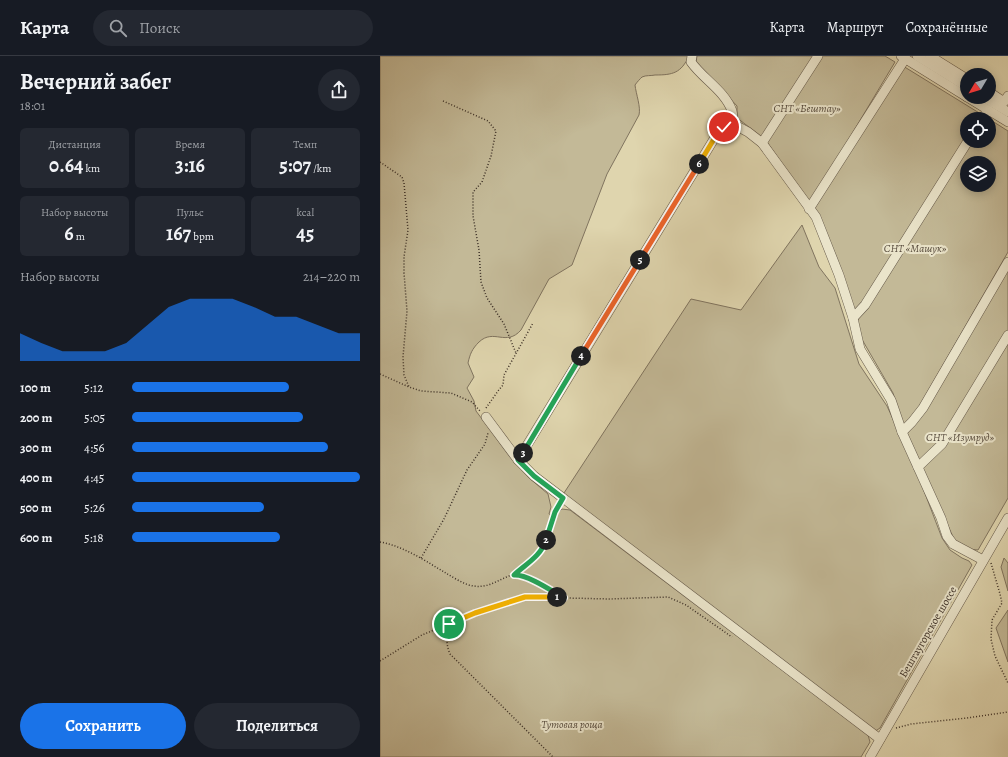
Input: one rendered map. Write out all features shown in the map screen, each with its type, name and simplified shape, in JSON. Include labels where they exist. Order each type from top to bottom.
[{"type":"street","points":[[692,56],[691,62],[696,69],[724,98],[732,112],[733,124]]},
{"type":"street","points":[[762,143],[818,56]]},
{"type":"street","points":[[917,56],[960,83]]},
{"type":"street","points":[[930,56],[960,75]]},
{"type":"street","points":[[809,209],[903,57],[960,93]]},
{"type":"street","points":[[996,97],[1004,102],[1008,96]]},
{"type":"street","points":[[978,104],[1008,122]]},
{"type":"street","points":[[995,104],[1008,112]]},
{"type":"street","points":[[518,460],[714,139],[724,127],[733,124],[748,132],[762,143],[816,217],[853,318],[860,350],[892,400],[902,432],[941,518],[947,536],[953,544],[984,559]]},
{"type":"street","points":[[853,318],[865,305],[964,148]]},
{"type":"street","points":[[902,432],[923,408],[1008,262]]},
{"type":"street","points":[[918,467],[942,444],[1008,335]]},
{"type":"street","points":[[486,417],[518,460],[534,476],[882,735]]},
{"type":"street","name":"Бештаугорское шоссе","points":[[870,757],[1008,518]]},
{"type":"path","points":[[443,101],[488,121],[496,131],[491,156],[482,182],[473,192],[473,216],[479,250],[481,282],[486,298],[504,324],[516,353]]},
{"type":"path","points":[[380,162],[402,177],[404,183],[408,230],[404,256],[407,311],[403,357],[404,375],[409,388]]},
{"type":"path","points":[[486,417],[486,407],[503,385],[504,375],[533,323]]},
{"type":"path","points":[[380,374],[409,388],[422,391],[450,393],[472,402],[486,417]]},
{"type":"path","points":[[421,558],[444,519],[467,470],[485,444],[490,430]]},
{"type":"path","points":[[514,575],[526,563],[538,556],[545,546],[555,512],[563,498]]},
{"type":"path","points":[[380,542],[403,549],[458,580],[475,586],[487,586],[518,574],[564,598]]},
{"type":"path","points":[[984,559],[991,562],[1002,603],[992,620],[991,639],[994,656],[1008,684]]},
{"type":"path","points":[[380,662],[422,635],[475,613],[525,597],[609,599],[668,597],[686,605],[731,637],[738,640]]},
{"type":"path","points":[[456,621],[449,629],[447,636],[446,646],[450,654],[554,757]]},
{"type":"path","points":[[882,735],[912,724],[1008,712]]},
{"type":"green space","name":"Тутовая роща","points":[[380,56],[689,56],[683,66],[676,72],[644,76],[635,85],[639,104],[639,115],[607,174],[572,265],[549,279],[521,330],[516,335],[505,338],[484,338],[479,342],[472,352],[468,363],[474,377],[467,388],[474,401],[476,411],[509,455],[528,477],[548,494],[551,507],[549,514],[554,516],[562,509],[570,510],[868,735],[870,742],[861,757],[380,757]]},
{"type":"green space","name":"СНТ «Бештау»","points":[[697,56],[885,56],[895,62],[810,204],[765,139],[737,118],[737,106],[696,62]]},
{"type":"green space","name":"СНТ «Машук»","points":[[903,66],[960,101],[960,104],[965,104],[978,112],[960,112],[960,148],[996,148],[996,123],[1008,131],[1008,252],[905,431],[893,393],[860,336],[814,209]]},
{"type":"green space","points":[[802,225],[819,267],[835,288],[859,364],[887,406],[916,470],[942,538],[950,550],[969,561],[972,565],[880,728],[874,732],[562,496],[691,299],[741,310]]},
{"type":"green space","name":"СНТ «Изумруд»","points":[[1008,265],[1008,498],[978,550],[967,549],[954,539],[907,434]]},
{"type":"green space","points":[[1004,558],[1008,563],[1008,591],[1001,567]]},
{"type":"green space","points":[[1008,610],[1008,662],[996,628]]},
{"type":"route","points":[[449,624],[475,613],[495,608],[525,597],[564,598],[518,574],[514,575],[526,563],[538,556],[545,546],[555,512],[563,498],[534,476],[518,460],[714,139],[724,127]]}]
